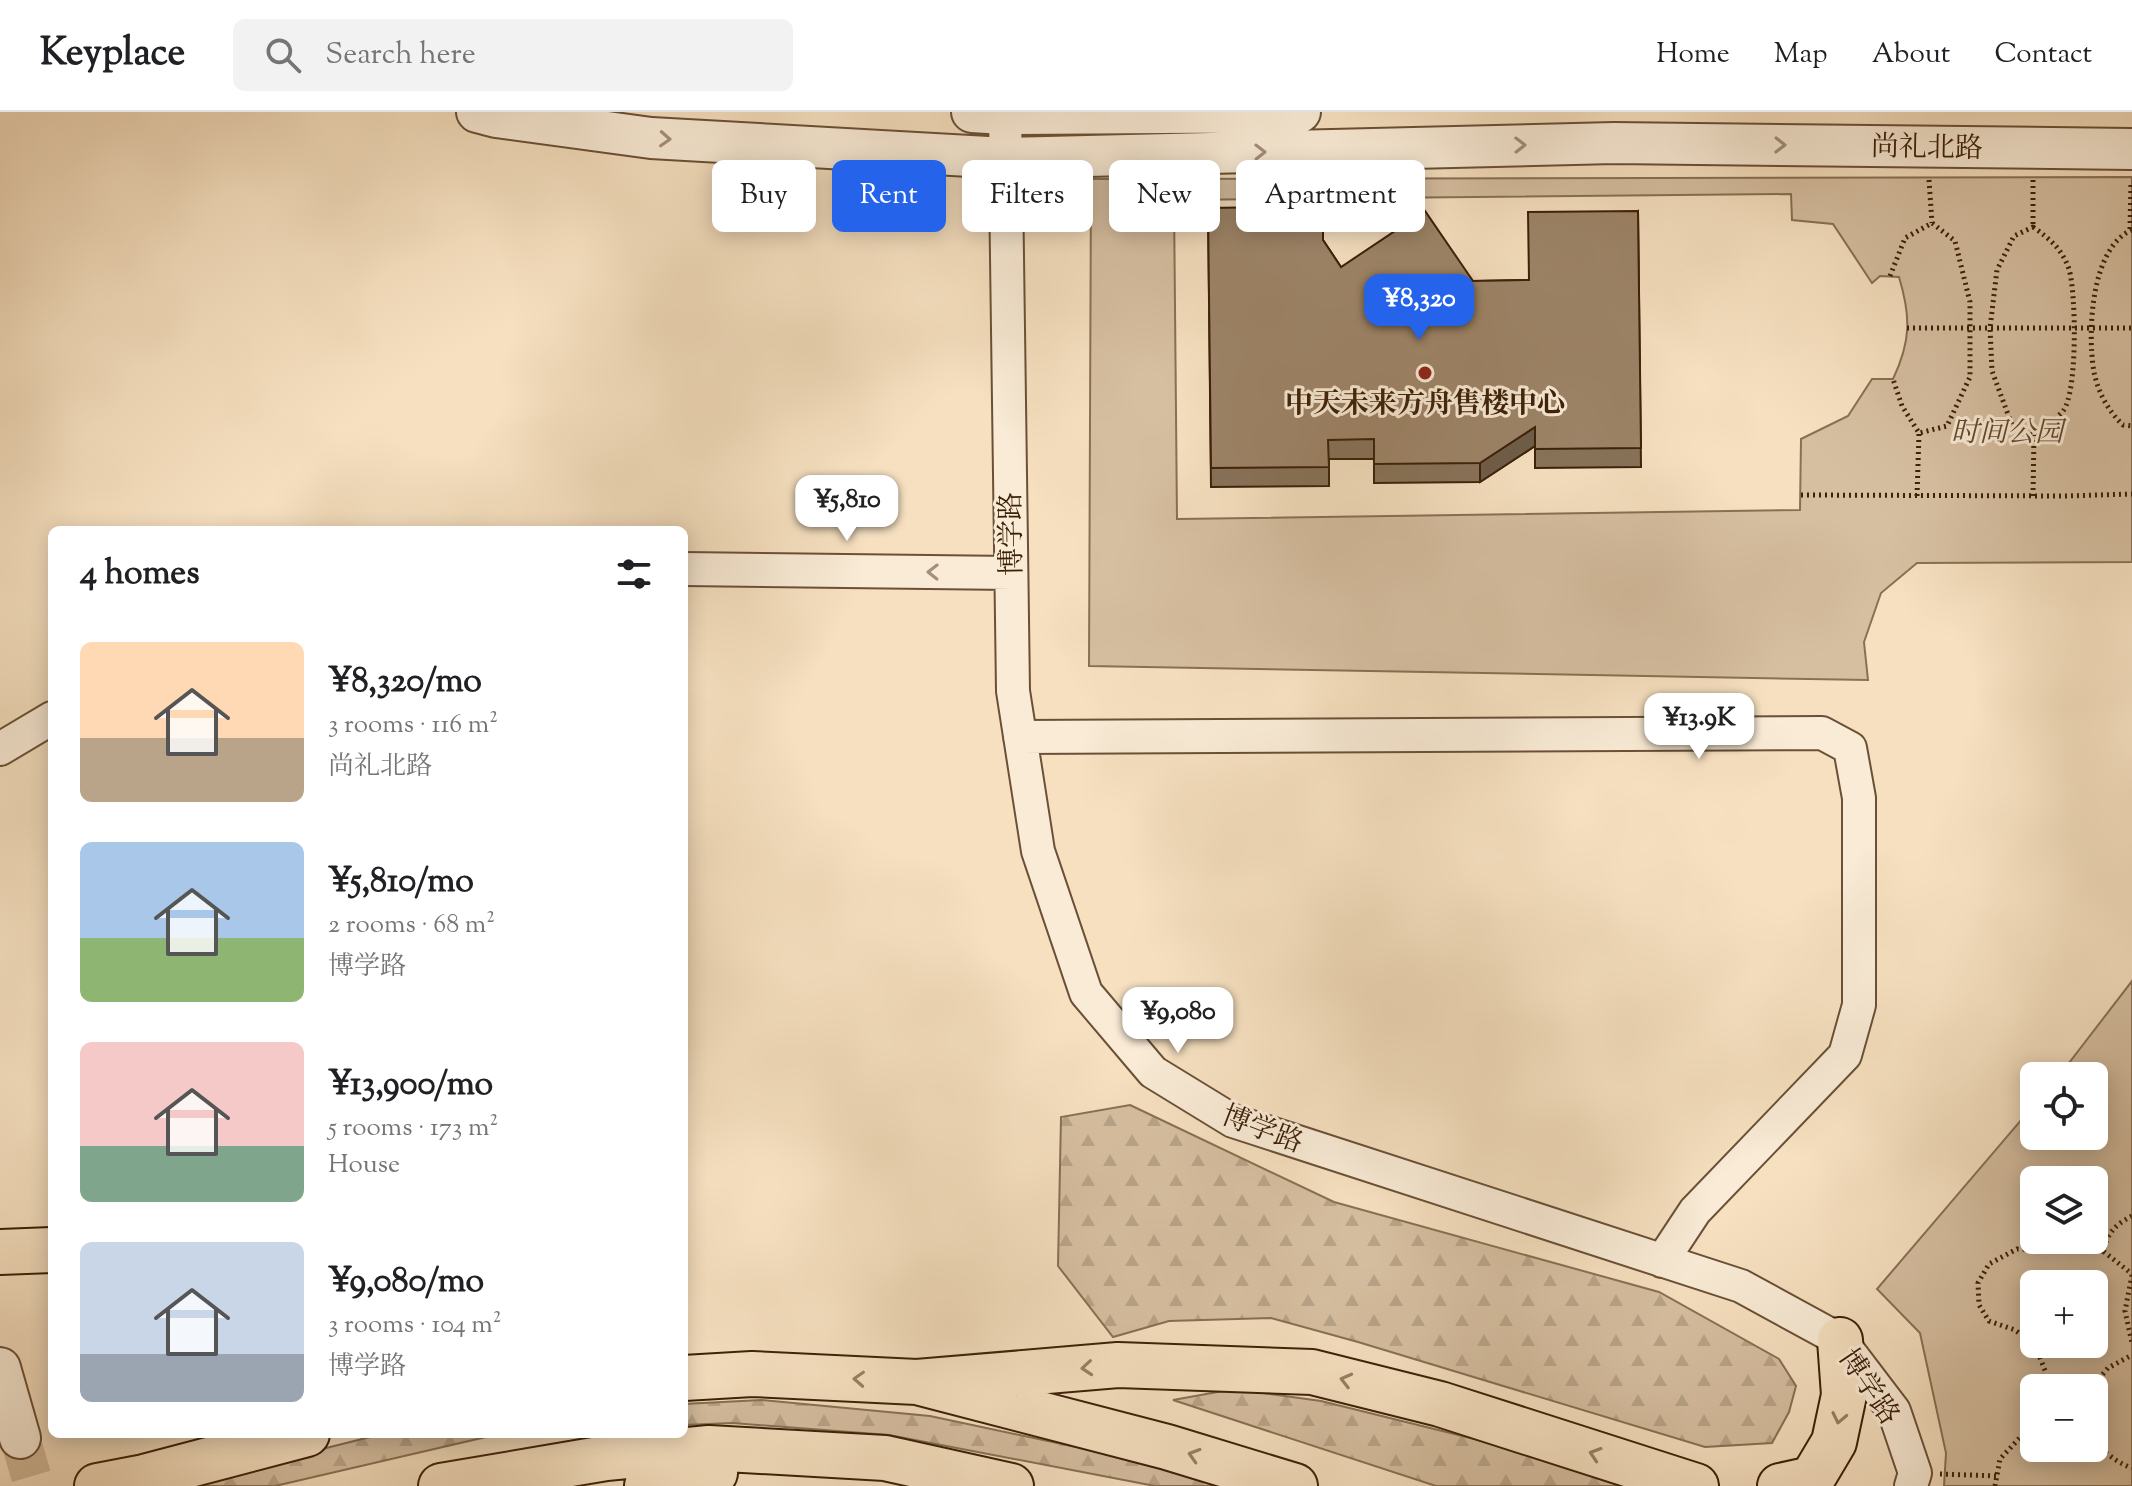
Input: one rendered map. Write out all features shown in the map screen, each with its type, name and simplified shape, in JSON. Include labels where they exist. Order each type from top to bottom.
[{"type":"highway","points":[[0,1252],[48,1250]]},
{"type":"highway","points":[[1780,1486],[1812,1479],[1834,1442],[1844,1395],[1840,1340]]},
{"type":"highway","points":[[688,1362],[752,1374]]},
{"type":"highway","points":[[688,1378],[752,1374],[917,1382],[1118,1365],[1312,1372],[1440,1404],[1696,1486]]},
{"type":"highway","points":[[917,1382],[1167,1447],[1295,1486]]},
{"type":"highway","points":[[97,1486],[144,1477],[292,1438]]},
{"type":"highway","points":[[441,1486],[606,1458],[709,1448],[885,1458],[1011,1486]]},
{"type":"highway","points":[[647,1486],[810,1454]]},
{"type":"highway","points":[[885,1458],[958,1486]]},
{"type":"street","name":"尚礼北路","points":[[477,112],[651,138],[1005,158],[1614,143],[2132,149]]},
{"type":"street","points":[[994,113],[1300,112]]},
{"type":"street","name":"博学路","points":[[994,113],[1005,158],[1013,691],[1038,851],[1086,993],[1153,1072],[1233,1121],[1741,1286],[1840,1340],[1894,1411],[1913,1480]]},
{"type":"street","points":[[688,569],[1011,573]]},
{"type":"street","points":[[0,749],[48,720]]},
{"type":"street","points":[[1020,737],[1822,733],[1850,748],[1859,798],[1859,1005],[1845,1055],[1695,1211],[1662,1261]]},
{"type":"street","points":[[0,1368],[20,1438]]},
{"type":"path","points":[[1919,433],[1947,426],[1970,377],[1970,302],[1955,241],[1932,223],[1927,146]]},
{"type":"path","points":[[2033,148],[2033,227]]},
{"type":"path","points":[[2132,149],[2131,229],[2110,246],[2095,287],[2092,328],[2094,372],[2108,411],[2123,425],[2132,426]]},
{"type":"path","points":[[1890,276],[1905,238],[1932,223]]},
{"type":"path","points":[[2033,227],[2014,236],[1997,270],[1990,328],[1992,371],[2013,428],[2034,435]]},
{"type":"path","points":[[2033,227],[2055,243],[2069,270],[2074,328],[2074,369],[2065,409],[2034,435],[2033,496]]},
{"type":"path","points":[[1907,328],[2132,328]]},
{"type":"path","points":[[1893,379],[1902,406],[1919,433],[1917,496]]},
{"type":"path","points":[[1801,495],[2132,494]]},
{"type":"path","points":[[2108,1235],[2115,1225],[2132,1216]]},
{"type":"path","points":[[2020,1249],[1989,1264],[1978,1283],[1979,1305],[1989,1321],[2015,1330],[2035,1345],[2046,1374]]},
{"type":"path","points":[[2107,1254],[2132,1275],[2125,1311],[2132,1343]]},
{"type":"path","points":[[2103,1374],[2132,1355]]},
{"type":"path","points":[[1995,1486],[2000,1459],[2020,1437]]},
{"type":"path","points":[[2108,1455],[2132,1468]]},
{"type":"path","points":[[1913,1480],[1997,1476]]},
{"type":"green space","name":"时间公园","points":[[2132,177],[2132,562],[1917,563],[1881,593],[1864,642],[1868,680],[1089,666],[1093,179],[1109,179],[1109,232],[1174,232],[1177,519],[1800,510],[1801,439],[1848,416],[1872,379],[1893,379],[1903,353],[1907,329],[1906,304],[1899,277],[1880,276],[1872,283],[1833,224],[1792,220],[1791,194],[1425,198],[1425,178]]},
{"type":"green space","name":"时间公园","points":[[1220,179],[1236,179],[1236,199],[1220,200]]},
{"type":"green space","points":[[2132,981],[2132,1486],[1944,1486],[1946,1453],[1920,1333],[1877,1289],[2020,1121],[2020,1150],[2108,1150],[2108,1062],[2070,1062]]},
{"type":"green space","points":[[1130,1105],[1334,1202],[1659,1292],[1779,1359],[1796,1386],[1789,1412],[1772,1443],[1705,1447],[1271,1318],[1169,1321],[1113,1337],[1058,1266],[1061,1117]]},
{"type":"green space","points":[[1234,1389],[1321,1401],[1523,1451],[1640,1486],[1436,1486],[1173,1400]]},
{"type":"green space","points":[[761,1400],[930,1416],[1189,1471],[1234,1486],[1155,1486],[889,1435],[732,1423],[688,1425],[688,1404]]},
{"type":"green space","points":[[366,1438],[482,1438],[275,1486],[175,1486]]},
{"type":"building","name":"中天未来方舟售楼中心","points":[[1220,208],[1236,208],[1236,232],[1323,232],[1323,240],[1341,267],[1394,232],[1425,232],[1425,211],[1473,281],[1529,280],[1528,212],[1638,211],[1641,448],[1535,449],[1535,427],[1480,463],[1374,464],[1374,439],[1328,440],[1329,467],[1211,468],[1208,232],[1220,232]]},
{"type":"tunnel","points":[[20,1438],[34,1486]]},
{"type":"place","name":"中天未来方舟售楼中心","points":[[1425,373]]}]
